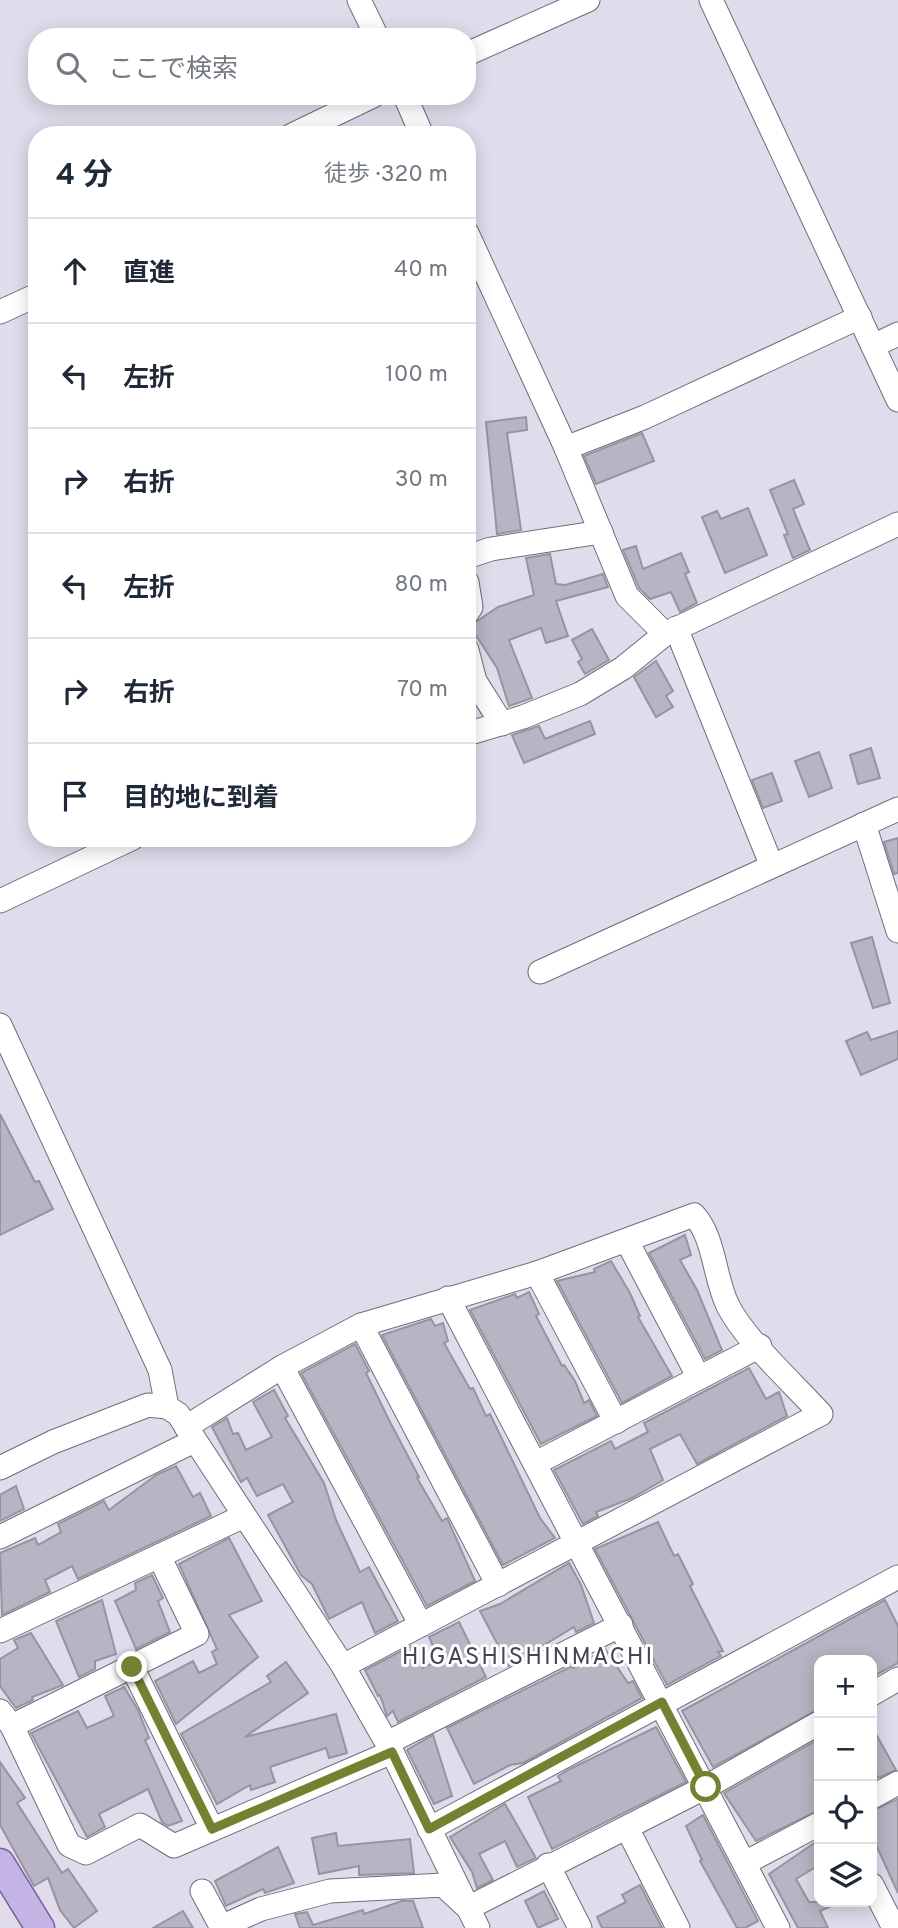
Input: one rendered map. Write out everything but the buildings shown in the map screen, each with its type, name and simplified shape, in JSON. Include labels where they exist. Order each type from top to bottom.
[{"type":"main road","points":[[0,1863],[40,1928]]},
{"type":"street","points":[[359,0],[373,28]]},
{"type":"street","points":[[476,50],[588,0]]},
{"type":"street","points":[[711,0],[898,400]]},
{"type":"street","points":[[311,126],[354,105]]},
{"type":"street","points":[[409,105],[418,126]]},
{"type":"street","points":[[476,253],[566,448],[627,596],[670,631],[771,864]]},
{"type":"street","points":[[0,312],[28,299]]},
{"type":"street","points":[[566,448],[645,417],[860,317]]},
{"type":"street","points":[[873,346],[898,334]]},
{"type":"street","points":[[476,731],[580,694],[623,668],[670,631],[898,524]]},
{"type":"street","points":[[476,554],[491,549],[601,532]]},
{"type":"street","points":[[476,683],[502,724]]},
{"type":"street","points":[[540,972],[771,864],[898,809]]},
{"type":"street","points":[[864,824],[898,931]]},
{"type":"street","points":[[0,901],[114,847]]},
{"type":"street","points":[[0,1025],[160,1370],[167,1407]]},
{"type":"street","points":[[0,1537],[190,1434],[282,1367],[360,1325],[537,1273],[694,1215],[703,1224],[718,1281],[729,1308],[821,1414],[343,1666]]},
{"type":"street","points":[[628,1241],[699,1378]]},
{"type":"street","points":[[537,1273],[616,1422]]},
{"type":"street","points":[[448,1298],[662,1702],[778,1928]]},
{"type":"street","points":[[360,1325],[498,1584]]},
{"type":"street","points":[[536,1464],[760,1346]]},
{"type":"street","points":[[282,1367],[421,1625]]},
{"type":"street","points":[[0,1468],[53,1442],[148,1405],[167,1407],[178,1414],[343,1666],[389,1747],[473,1918]]},
{"type":"street","points":[[0,1631],[244,1516]]},
{"type":"street","points":[[159,1556],[197,1634],[132,1667],[6,1719],[69,1845],[86,1853],[140,1825],[174,1846],[389,1747],[621,1625]]},
{"type":"street","points":[[429,1829],[898,1577]]},
{"type":"street","points":[[132,1667],[212,1829]]},
{"type":"street","points":[[877,1691],[898,1679]]},
{"type":"street","points":[[473,1918],[548,1865],[706,1787],[814,1726]]},
{"type":"street","points":[[877,1794],[898,1783]]},
{"type":"street","points":[[745,1863],[814,1827]]},
{"type":"street","points":[[627,1828],[678,1928]]},
{"type":"street","points":[[548,1865],[580,1928]]},
{"type":"street","points":[[202,1891],[221,1928],[261,1909],[330,1891],[443,1885],[473,1918]]},
{"type":"street","points":[[877,1895],[894,1928]]},
{"type":"district","name":"HIGASHISHINMACHI","points":[[528,1658]]},
{"type":"route","points":[[132,1667],[212,1829],[392,1752],[429,1829],[662,1702],[706,1787]]}]
